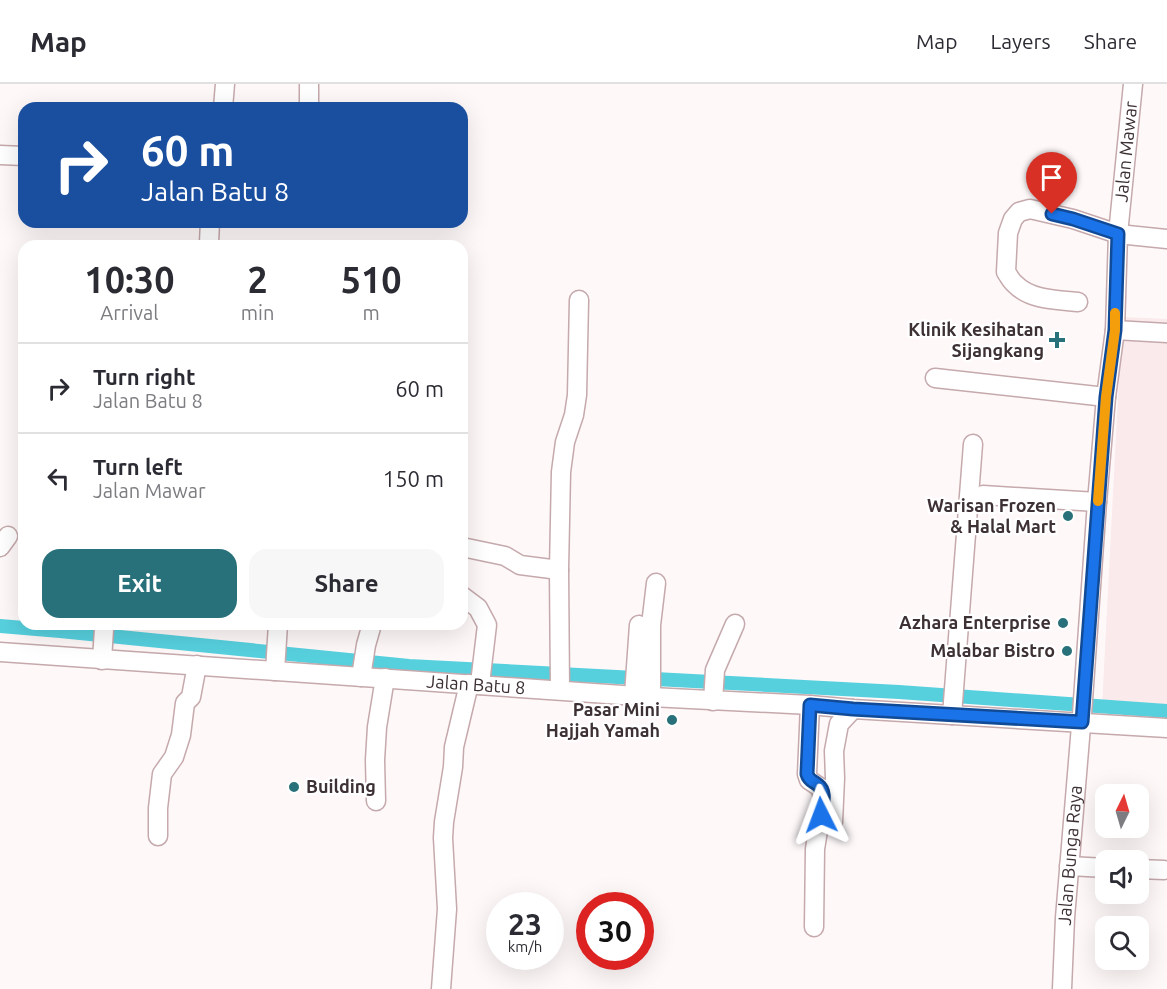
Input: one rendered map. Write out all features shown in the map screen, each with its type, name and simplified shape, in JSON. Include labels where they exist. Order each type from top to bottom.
[{"type":"street","points":[[224,102],[225,84]]},
{"type":"street","points":[[309,84],[309,102]]},
{"type":"street","name":"Jalan Mawar","points":[[1082,718],[1097,502],[1106,397],[1115,330],[1118,234],[1133,84]]},
{"type":"street","points":[[0,155],[18,156]]},
{"type":"street","points":[[1078,302],[1051,300],[1029,294],[1016,285],[1006,273],[1008,233],[1013,219],[1019,212],[1030,209],[1073,219],[1118,234],[1167,239]]},
{"type":"street","points":[[560,686],[561,472],[565,442],[574,415],[577,396],[579,300]]},
{"type":"street","points":[[1115,330],[1167,333]]},
{"type":"street","points":[[935,378],[1106,397]]},
{"type":"street","points":[[952,715],[973,444]]},
{"type":"street","points":[[983,495],[1097,502]]},
{"type":"street","points":[[468,548],[505,556],[520,565],[560,570]]},
{"type":"street","points":[[643,685],[640,625],[656,582]]},
{"type":"street","points":[[441,989],[447,909],[444,822],[454,747],[478,676],[487,625],[478,608],[468,600]]},
{"type":"street","points":[[714,688],[715,670],[735,624]]},
{"type":"street","points":[[362,673],[370,630]]},
{"type":"street","name":"Jalan Batu 8","points":[[0,652],[103,639],[197,665],[276,649],[385,678],[478,676],[560,686],[643,685],[714,688],[810,705],[853,709],[952,715],[1082,718],[1167,728]]},
{"type":"street","points":[[159,836],[158,808],[162,774],[174,757],[181,735],[185,703],[191,697],[197,665]]},
{"type":"street","points":[[376,801],[377,727],[385,678]]},
{"type":"street","points":[[810,705],[807,774],[809,780],[821,788],[823,799],[816,849],[814,927]]},
{"type":"street","points":[[833,822],[834,751],[839,724],[853,709]]},
{"type":"street","name":"Jalan Bunga Raya","points":[[1062,989],[1065,918],[1082,718]]},
{"type":"street","points":[[1069,866],[1095,867]]},
{"type":"street","points":[[1149,869],[1164,870]]},
{"type":"shaded area","points":[[1122,317],[1167,319],[1167,711],[1102,708]]},
{"type":"waterway","points":[[0,626],[18,628]]},
{"type":"waterway","points":[[48,630],[409,666],[899,692],[1167,711]]},
{"type":"slow traffic","points":[[1098,501],[1115,313]]},
{"type":"place","name":"Klinik Kesihatan Sijangkang","points":[[1057,340]]},
{"type":"place","name":"Warisan Frozen & Halal Mart","points":[[1068,516]]},
{"type":"place","name":"Azhara Enterprise","points":[[1063,623]]},
{"type":"place","name":"Malabar Bistro","points":[[1067,651]]},
{"type":"place","name":"Pasar Mini Hajjah Yamah","points":[[672,720]]},
{"type":"place","name":"Building","points":[[294,787]]},
{"type":"route","points":[[821,815],[823,793],[818,785],[809,780],[807,774],[810,705],[1082,722],[1097,502],[1106,397],[1115,330],[1118,234],[1052,214]]}]
